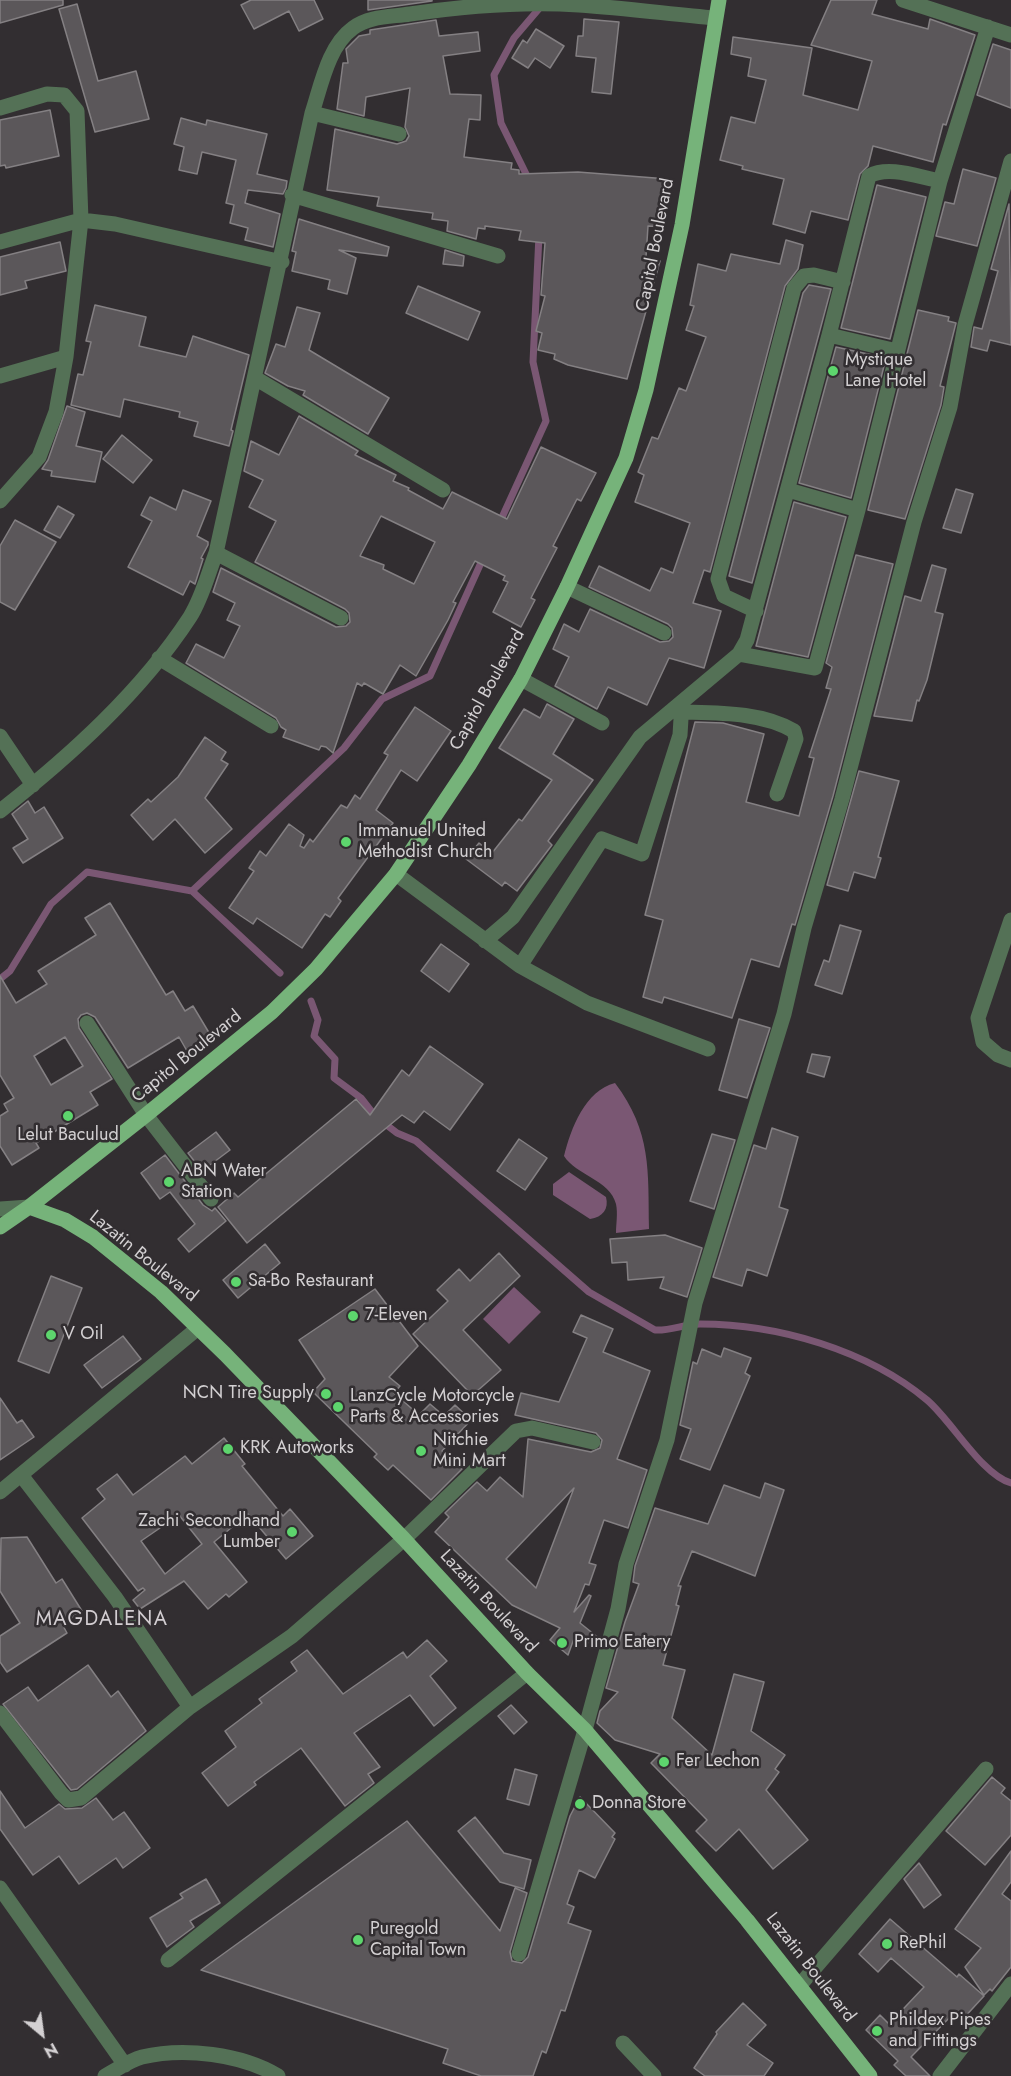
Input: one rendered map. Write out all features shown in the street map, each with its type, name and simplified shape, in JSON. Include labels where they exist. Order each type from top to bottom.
[{"type":"main road","name":"Capitol Boulevard","points":[[0,1227],[146,1115],[273,1012],[316,969],[396,874],[469,765],[521,679],[567,587],[626,458],[646,390],[682,225],[720,0]]},
{"type":"main road","name":"Lazatin Boulevard","points":[[29,1207],[65,1220],[93,1237],[161,1292],[404,1539],[527,1673],[585,1730],[800,1985],[870,2076]]},
{"type":"street","points":[[903,0],[1011,35]]},
{"type":"street","points":[[0,811],[33,785],[119,705],[191,616],[216,553],[282,262],[292,195],[312,114],[332,54],[351,28],[367,20],[441,9],[516,4],[578,5],[716,18]]},
{"type":"street","points":[[739,654],[815,668],[858,510],[940,181],[988,27]]},
{"type":"street","points":[[0,108],[47,94],[64,95],[77,111],[81,220],[66,357],[56,412],[39,457],[1,498]]},
{"type":"street","points":[[312,114],[399,134]]},
{"type":"street","points":[[519,1954],[585,1730],[618,1609],[626,1564],[667,1440],[695,1303],[784,1014],[804,928],[842,799],[914,522],[950,407],[965,325],[1011,160]]},
{"type":"street","points":[[485,940],[513,917],[640,737],[682,707],[739,654],[747,640],[756,611],[869,176],[879,171],[889,171],[940,181]]},
{"type":"street","points":[[292,195],[498,256]]},
{"type":"street","points":[[0,242],[81,220],[126,227],[282,262]]},
{"type":"street","points":[[756,611],[724,596],[718,579],[794,288],[804,276],[814,275],[843,282]]},
{"type":"street","points":[[829,335],[897,351]]},
{"type":"street","points":[[0,376],[66,357]]},
{"type":"street","points":[[255,378],[442,490]]},
{"type":"street","points":[[788,490],[858,510]]},
{"type":"street","points":[[216,553],[341,618]]},
{"type":"street","points":[[567,587],[664,633]]},
{"type":"street","points":[[159,658],[271,726]]},
{"type":"street","points":[[521,679],[602,723]]},
{"type":"street","points":[[682,707],[733,713],[785,726],[794,731],[795,739],[777,794]]},
{"type":"street","points":[[520,966],[602,838],[642,854],[680,735],[682,707]]},
{"type":"street","points":[[0,736],[33,785]]},
{"type":"street","points":[[396,874],[520,966],[586,1003],[708,1049]]},
{"type":"street","points":[[1011,920],[978,1018],[983,1042],[998,1055],[1011,1060]]},
{"type":"street","points":[[87,1023],[146,1115],[211,1199]]},
{"type":"street","points":[[0,1209],[29,1207]]},
{"type":"street","points":[[0,1492],[198,1328]]},
{"type":"street","points":[[0,1713],[68,1800],[81,1798],[190,1707],[292,1636],[404,1539],[519,1429],[532,1428],[593,1442]]},
{"type":"street","points":[[21,1474],[116,1597],[190,1707]]},
{"type":"street","points":[[168,1960],[527,1673]]},
{"type":"street","points":[[800,1985],[986,1769]]},
{"type":"street","points":[[0,1888],[125,2065]]},
{"type":"street","points":[[940,2076],[1011,1984]]},
{"type":"street","points":[[623,2043],[654,2076]]},
{"type":"street","points":[[105,2076],[141,2057],[207,2052],[265,2068],[278,2076]]},
{"type":"shaded area","points":[[615,1083],[636,1118],[642,1135],[648,1170],[649,1229],[616,1233],[617,1208],[613,1196],[600,1183],[569,1163],[564,1156],[581,1112],[595,1094]]},
{"type":"shaded area","points":[[569,1172],[606,1197],[607,1205],[602,1214],[590,1219],[553,1195],[553,1184]]},
{"type":"shaded area","points":[[514,1287],[541,1312],[509,1344],[483,1319]]},
{"type":"building","points":[[0,0],[63,0],[63,5],[0,23]]},
{"type":"building","points":[[251,0],[314,0],[323,19],[299,31],[289,11],[254,29],[241,5]]},
{"type":"building","points":[[368,0],[432,0],[432,1],[368,10]]},
{"type":"building","points":[[831,0],[877,0],[872,14],[928,29],[930,19],[975,35],[946,125],[943,124],[933,162],[873,146],[868,166],[860,174],[848,220],[811,211],[805,233],[773,224],[784,179],[742,169],[743,166],[720,160],[731,117],[755,123],[766,80],[748,76],[751,58],[731,54],[733,37],[812,48],[803,95],[858,110],[872,61],[811,45]]},
{"type":"building","points":[[77,4],[98,81],[136,71],[149,119],[95,132],[59,9]]},
{"type":"building","points":[[584,19],[619,22],[611,94],[592,92],[596,58],[576,56],[578,36],[583,36]]},
{"type":"building","points":[[436,20],[439,36],[478,32],[480,51],[443,56],[450,94],[481,95],[480,120],[469,119],[464,157],[512,163],[511,169],[519,170],[519,174],[578,172],[668,179],[665,227],[648,226],[646,257],[660,261],[627,379],[568,365],[554,359],[555,354],[538,350],[542,333],[536,331],[545,296],[541,295],[545,243],[519,240],[521,231],[485,226],[485,229],[478,228],[476,239],[447,231],[448,221],[432,219],[433,213],[377,206],[379,197],[327,190],[335,129],[397,144],[406,141],[409,136],[405,127],[410,88],[366,97],[364,116],[337,109],[343,63],[348,63],[346,49],[359,36],[370,34],[370,30]]},
{"type":"building","points":[[536,29],[564,46],[550,68],[535,58],[528,68],[512,58],[523,40],[527,43]]},
{"type":"building","points":[[993,44],[1011,50],[1011,108],[977,95]]},
{"type":"building","points":[[50,110],[59,156],[6,168],[5,165],[0,166],[0,120]]},
{"type":"building","points":[[181,118],[206,125],[207,120],[267,134],[257,174],[287,181],[286,188],[283,194],[248,190],[245,203],[280,214],[273,247],[245,240],[248,228],[230,223],[234,205],[226,203],[236,160],[202,152],[197,174],[179,170],[184,147],[174,144]]},
{"type":"building","points":[[963,169],[996,178],[977,246],[936,236],[945,202],[954,204]]},
{"type":"building","points":[[877,185],[926,197],[890,339],[841,328]]},
{"type":"building","points":[[1009,204],[1011,345],[990,340],[987,351],[971,347],[974,327],[982,329],[998,271],[991,269]]},
{"type":"building","points":[[299,219],[389,247],[387,256],[339,250],[356,258],[347,294],[328,289],[330,280],[292,271],[296,252],[292,251]]},
{"type":"building","points":[[786,240],[803,245],[798,269],[785,286],[710,572],[704,570],[693,603],[721,611],[704,668],[669,658],[647,705],[608,687],[597,709],[555,686],[569,657],[553,649],[564,624],[579,632],[590,609],[660,642],[669,641],[673,637],[672,628],[668,624],[589,587],[599,566],[650,591],[661,568],[673,573],[690,523],[635,502],[644,475],[638,472],[652,437],[658,439],[679,388],[686,391],[706,337],[686,330],[694,306],[690,305],[698,264],[726,271],[731,254],[780,264]]},
{"type":"building","points":[[60,242],[66,271],[25,281],[27,288],[0,295],[0,257]]},
{"type":"building","points":[[445,250],[464,256],[463,266],[443,264]]},
{"type":"building","points":[[809,285],[831,289],[752,583],[729,576],[803,293]]},
{"type":"building","points":[[418,286],[480,312],[468,340],[406,313]]},
{"type":"building","points":[[95,305],[146,317],[139,346],[186,357],[193,336],[249,355],[229,446],[194,436],[198,422],[179,417],[180,412],[124,399],[120,417],[71,405],[78,374],[83,375],[91,342],[86,341]]},
{"type":"building","points":[[297,307],[320,313],[309,350],[389,398],[368,434],[303,395],[305,391],[288,386],[265,373],[276,344],[285,347]]},
{"type":"building","points":[[918,310],[949,317],[948,321],[956,323],[940,386],[944,387],[941,405],[905,519],[868,510]]},
{"type":"building","points":[[836,347],[886,358],[851,498],[799,483]]},
{"type":"building","points":[[67,406],[85,412],[76,446],[102,452],[95,482],[51,476],[52,471],[42,469],[48,460]]},
{"type":"building","points":[[299,416],[358,451],[355,455],[396,475],[393,481],[443,509],[452,492],[507,519],[541,447],[596,473],[581,501],[577,499],[553,546],[557,548],[531,598],[535,600],[521,627],[493,612],[508,582],[503,580],[505,576],[475,561],[453,602],[456,603],[448,620],[416,676],[400,665],[383,694],[364,683],[362,686],[357,683],[333,753],[326,747],[321,746],[319,750],[283,737],[286,730],[281,727],[276,718],[186,663],[196,644],[224,658],[240,626],[227,620],[235,603],[213,592],[221,568],[336,627],[346,626],[350,622],[349,613],[345,609],[255,562],[276,521],[249,507],[263,480],[244,471],[251,441],[279,455]],"holes":[[[381,516],[435,542],[414,584],[383,569],[384,565],[360,556]]]},
{"type":"building","points":[[122,435],[152,460],[133,483],[103,459]]},
{"type":"building","points":[[956,489],[973,494],[961,533],[943,528]]},
{"type":"building","points":[[183,490],[211,501],[197,536],[208,542],[208,545],[201,558],[203,559],[195,584],[190,581],[183,595],[128,567],[152,521],[141,515],[150,497],[176,510]]},
{"type":"building","points":[[794,502],[846,517],[808,657],[756,646]]},
{"type":"building","points":[[58,506],[74,515],[60,538],[44,530]]},
{"type":"building","points":[[15,520],[56,542],[15,610],[0,602],[0,546]]},
{"type":"building","points":[[856,555],[893,564],[833,796],[795,925],[792,924],[779,967],[751,959],[732,1018],[664,997],[662,1003],[643,997],[663,920],[645,915],[695,722],[723,723],[764,734],[746,802],[799,816],[814,758],[809,757],[831,689],[826,688],[832,667],[826,663]]},
{"type":"building","points":[[932,565],[946,569],[935,612],[943,614],[927,680],[919,701],[917,700],[912,721],[874,716],[905,596],[921,601]]},
{"type":"building","points":[[547,704],[574,719],[553,754],[593,780],[548,841],[552,845],[517,891],[505,882],[502,886],[466,859],[479,843],[492,853],[519,819],[522,821],[552,780],[499,748],[524,709],[540,718]]},
{"type":"building","points":[[415,707],[451,731],[417,781],[401,770],[376,810],[393,823],[338,898],[341,901],[330,917],[325,914],[302,948],[257,918],[253,924],[229,908],[254,871],[249,868],[260,851],[266,856],[289,824],[304,835],[300,846],[304,848],[310,839],[313,842],[341,805],[347,808],[355,795],[360,799],[386,759],[388,755],[384,753]]},
{"type":"building","points":[[205,737],[226,752],[221,760],[228,764],[205,798],[232,829],[205,853],[175,819],[153,840],[131,815],[148,799],[151,802],[178,777]]},
{"type":"building","points":[[859,771],[899,781],[878,857],[881,858],[875,878],[854,872],[848,891],[827,885]]},
{"type":"building","points":[[28,801],[35,813],[44,807],[63,838],[23,863],[13,848],[28,839],[12,814]]},
{"type":"building","points":[[110,903],[166,995],[173,991],[185,1011],[193,1006],[211,1036],[187,1051],[179,1037],[128,1068],[95,1017],[87,1013],[81,1015],[78,1019],[79,1028],[112,1079],[90,1092],[98,1105],[36,1143],[39,1148],[12,1165],[0,1146],[0,1116],[8,1111],[4,1104],[14,1098],[0,1075],[0,976],[16,1003],[47,984],[38,971],[96,935],[85,918]],"holes":[[[65,1037],[83,1066],[51,1085],[34,1056]]]},
{"type":"building","points":[[840,925],[861,931],[842,994],[815,985],[824,960],[829,962]]},
{"type":"building","points":[[441,944],[469,964],[449,992],[421,971]]},
{"type":"building","points":[[739,1019],[770,1028],[747,1098],[719,1090]]},
{"type":"building","points":[[430,1046],[483,1084],[450,1130],[424,1111],[414,1123],[402,1115],[247,1243],[218,1207],[234,1193],[238,1197],[356,1099],[370,1115],[402,1070],[409,1076]]},
{"type":"building","points":[[812,1054],[830,1057],[824,1077],[807,1072]]},
{"type":"building","points":[[772,1128],[798,1137],[779,1207],[788,1210],[767,1276],[747,1269],[742,1286],[713,1277],[754,1145],[766,1149]]},
{"type":"building","points":[[216,1132],[230,1150],[202,1171],[188,1153]]},
{"type":"building","points":[[712,1134],[735,1140],[714,1209],[690,1201]]},
{"type":"building","points":[[519,1139],[547,1158],[525,1190],[497,1171]]},
{"type":"building","name":"ABN Water Station","points":[[165,1155],[203,1205],[212,1211],[215,1208],[226,1221],[189,1252],[178,1239],[195,1224],[170,1192],[160,1199],[141,1173]]},
{"type":"building","points":[[665,1235],[702,1248],[687,1297],[660,1288],[664,1277],[628,1280],[627,1262],[612,1263],[610,1239]]},
{"type":"building","points":[[265,1244],[280,1263],[238,1298],[223,1280]]},
{"type":"building","points":[[499,1253],[520,1276],[463,1330],[501,1370],[476,1392],[469,1392],[413,1334],[448,1301],[437,1290],[459,1269],[470,1281]]},
{"type":"building","points":[[51,1276],[82,1288],[49,1373],[18,1361]]},
{"type":"building","points":[[375,1289],[418,1346],[389,1377],[400,1386],[394,1393],[419,1415],[430,1404],[444,1416],[455,1405],[471,1420],[442,1451],[462,1469],[431,1500],[393,1465],[388,1470],[374,1457],[377,1454],[313,1392],[325,1379],[299,1340]]},
{"type":"building","points":[[581,1315],[613,1329],[603,1352],[650,1371],[617,1459],[647,1470],[628,1528],[604,1520],[589,1563],[596,1565],[589,1585],[585,1584],[574,1612],[589,1595],[591,1596],[580,1623],[600,1639],[598,1647],[575,1636],[568,1655],[550,1640],[560,1628],[512,1605],[435,1532],[449,1517],[445,1513],[477,1482],[487,1491],[500,1477],[523,1497],[528,1439],[591,1452],[600,1448],[602,1440],[596,1433],[515,1415],[521,1393],[559,1402],[587,1338],[573,1332]],"holes":[[[574,1488],[536,1588],[506,1559]]]},
{"type":"building","points":[[123,1336],[141,1359],[102,1388],[84,1365]]},
{"type":"building","points":[[724,1348],[751,1358],[745,1373],[750,1376],[710,1470],[680,1459],[691,1429],[680,1425],[693,1362],[697,1364],[702,1349],[721,1357]]},
{"type":"building","points":[[0,1398],[17,1423],[22,1420],[34,1437],[0,1460]]},
{"type":"building","points":[[224,1438],[245,1464],[242,1466],[283,1516],[290,1509],[313,1536],[286,1559],[248,1514],[214,1542],[247,1582],[229,1597],[226,1594],[208,1609],[184,1581],[140,1609],[133,1600],[145,1590],[143,1588],[138,1591],[82,1518],[105,1499],[97,1489],[117,1474],[133,1495],[185,1456],[192,1464]],"holes":[[[179,1515],[202,1544],[165,1574],[141,1541]]]},
{"type":"building","points":[[765,1483],[784,1490],[755,1576],[692,1551],[678,1586],[681,1586],[676,1605],[679,1606],[663,1665],[685,1670],[672,1718],[712,1755],[734,1674],[764,1682],[751,1731],[785,1755],[775,1769],[779,1772],[766,1790],[808,1840],[773,1869],[739,1829],[716,1851],[696,1831],[707,1820],[651,1763],[660,1754],[615,1740],[597,1723],[600,1711],[618,1692],[606,1688],[625,1622],[639,1584],[633,1582],[635,1566],[655,1508],[708,1524],[724,1485],[760,1498]]},
{"type":"building","points":[[27,1537],[56,1583],[62,1579],[82,1611],[62,1624],[67,1633],[7,1672],[0,1662],[0,1636],[20,1623],[0,1591],[1,1538]]},
{"type":"building","points":[[427,1640],[447,1661],[430,1676],[456,1708],[434,1726],[410,1695],[354,1733],[380,1767],[368,1774],[374,1783],[345,1806],[301,1748],[254,1782],[256,1785],[228,1806],[202,1773],[236,1747],[225,1731],[262,1703],[259,1699],[297,1671],[291,1662],[307,1650],[343,1694],[403,1652],[407,1658]]},
{"type":"building","points":[[88,1665],[111,1697],[118,1691],[146,1731],[77,1789],[71,1790],[3,1704],[28,1687],[38,1701]]},
{"type":"building","points":[[511,1705],[527,1722],[514,1734],[498,1716]]},
{"type":"building","points":[[515,1769],[537,1775],[529,1805],[507,1799]]},
{"type":"building","points":[[992,1777],[1005,1788],[1001,1793],[1011,1801],[1011,1835],[985,1865],[946,1831]]},
{"type":"building","points":[[0,1791],[25,1828],[59,1804],[65,1809],[82,1808],[96,1798],[113,1820],[124,1812],[150,1848],[123,1868],[116,1858],[79,1884],[59,1856],[33,1875],[0,1829]]},
{"type":"building","name":"Puregold Capital Town","points":[[580,1797],[615,1833],[612,1837],[615,1839],[595,1878],[579,1870],[567,1904],[574,1907],[568,1923],[591,1931],[565,2011],[561,2010],[546,2053],[542,2051],[533,2076],[481,2076],[443,2063],[448,2049],[201,1970],[407,1821],[500,1931],[515,1888],[527,1893],[510,1952],[512,1961],[522,1963],[528,1957],[570,1816]]},
{"type":"building","points":[[475,1817],[504,1853],[531,1860],[524,1889],[500,1882],[458,1831]]},
{"type":"building","points":[[1011,1851],[1011,1882],[1002,1894],[1011,1901],[1011,1967],[992,1991],[990,1989],[984,1995],[965,1967],[981,1948],[955,1929]]},
{"type":"building","points":[[919,1863],[941,1895],[924,1908],[904,1879]]},
{"type":"building","points":[[206,1879],[220,1903],[190,1921],[194,1927],[167,1947],[150,1918],[183,1898],[180,1894]]},
{"type":"building","points":[[890,1919],[957,1977],[959,1974],[984,1996],[962,2020],[954,2013],[911,2057],[930,2076],[906,2076],[894,2065],[898,2061],[866,2030],[880,2015],[889,2024],[924,1987],[891,1958],[878,1972],[859,1954]]},
{"type":"building","points":[[743,2003],[766,2025],[747,2045],[773,2063],[764,2076],[705,2076],[694,2068],[717,2034],[716,2032]]},
{"type":"waterway","points":[[529,180],[501,123],[494,75],[514,38],[543,4]]},
{"type":"waterway","points":[[499,524],[546,421],[533,362],[539,235]]},
{"type":"waterway","points":[[0,979],[10,971],[51,904],[87,872],[192,891],[344,748],[382,699],[430,676],[484,556]]},
{"type":"waterway","points":[[192,891],[280,973]]},
{"type":"waterway","points":[[311,1001],[318,1020],[314,1036],[335,1059],[334,1078],[361,1098],[375,1116],[397,1133],[416,1141],[589,1292],[655,1330],[700,1324],[730,1325],[790,1335],[849,1354],[903,1382],[927,1400],[989,1469],[1011,1483]]},
{"type":"place","name":"Mystique Lane Hotel","points":[[833,371]]},
{"type":"place","name":"Immanuel United Methodist Church","points":[[346,842]]},
{"type":"place","name":"Lelut Baculud","points":[[68,1116]]},
{"type":"place","name":"ABN Water Station","points":[[169,1182]]},
{"type":"place","name":"Sa-Bo Restaurant","points":[[236,1282]]},
{"type":"place","name":"7-Eleven","points":[[353,1316]]},
{"type":"place","name":"V Oil","points":[[51,1335]]},
{"type":"place","name":"NCN Tire Supply","points":[[326,1394]]},
{"type":"place","name":"LanzCycle Motorcycle Parts & Accessories","points":[[338,1407]]},
{"type":"place","name":"KRK Autoworks","points":[[228,1449]]},
{"type":"place","name":"Nitchie Mini Mart","points":[[421,1451]]},
{"type":"place","name":"Zachi Secondhand Lumber","points":[[292,1532]]},
{"type":"place","name":"Primo Eatery","points":[[562,1643]]},
{"type":"place","name":"Fer Lechon","points":[[664,1762]]},
{"type":"place","name":"Donna Store","points":[[580,1804]]},
{"type":"place","name":"Puregold Capital Town","points":[[358,1940]]},
{"type":"place","name":"RePhil","points":[[887,1944]]},
{"type":"place","name":"Phildex Pipes and Fittings","points":[[877,2031]]},
{"type":"district","name":"MAGDALENA","points":[[102,1620]]}]
